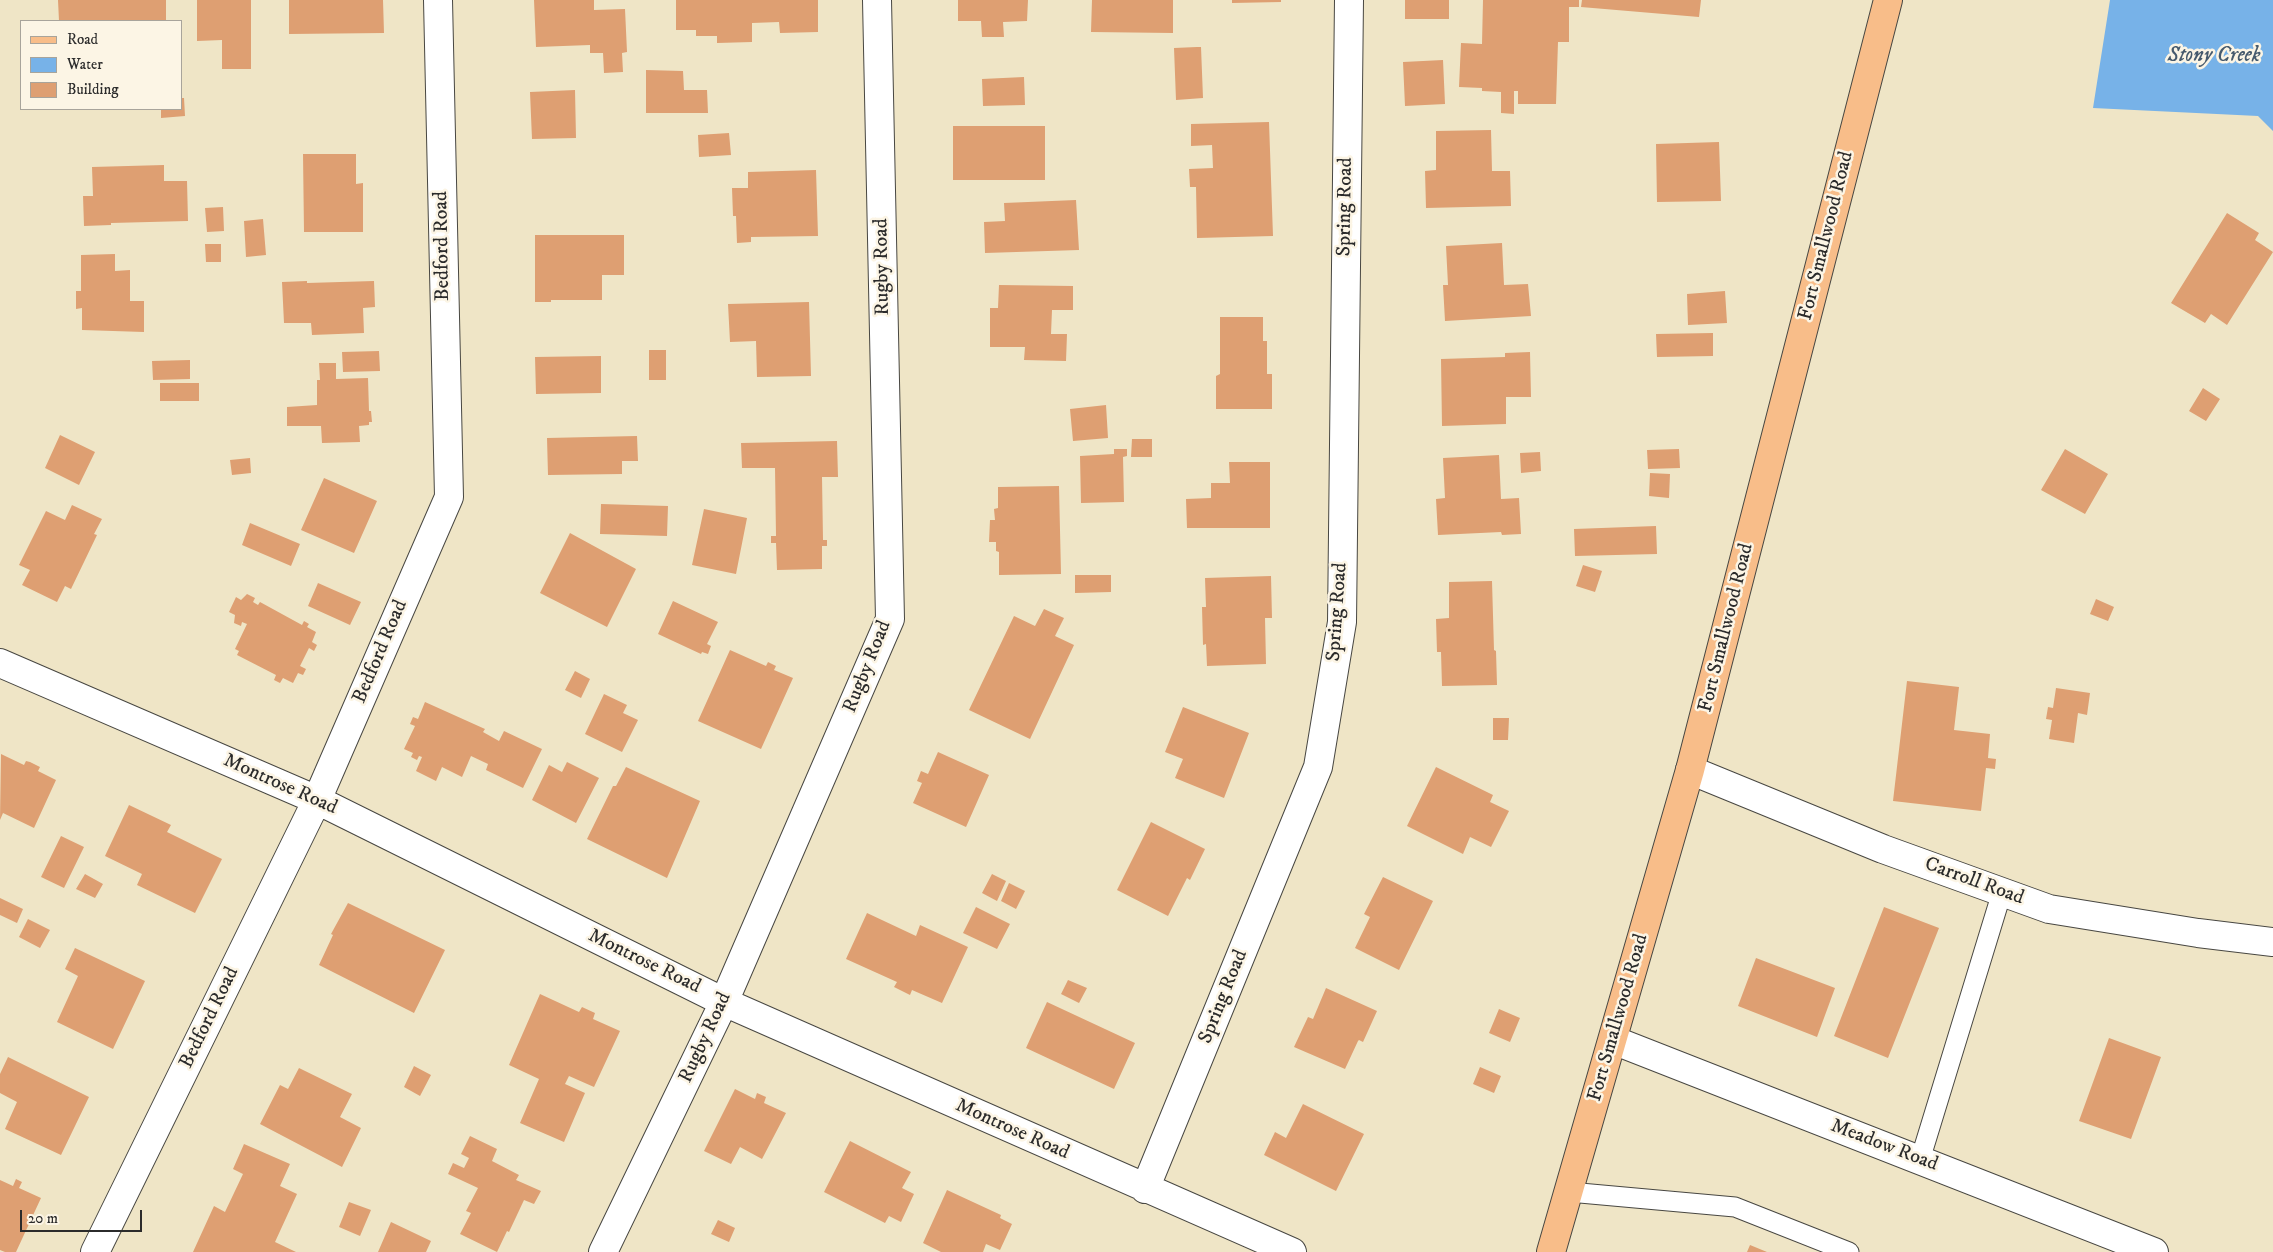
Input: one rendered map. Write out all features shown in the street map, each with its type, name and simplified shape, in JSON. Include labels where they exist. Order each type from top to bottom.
[{"type":"main road","name":"Fort Smallwood Road","points":[[1551,1252],[1690,770],[1888,0]]},
{"type":"street","name":"Bedford Road","points":[[95,1252],[317,800],[449,497],[438,0]]},
{"type":"street","name":"Rugby Road","points":[[603,1252],[724,1002],[890,619],[877,0]]},
{"type":"street","name":"Spring Road","points":[[1146,1189],[1318,767],[1342,622],[1349,0]]},
{"type":"street","name":"Montrose Road","points":[[0,663],[317,800],[724,1002],[1292,1252]]},
{"type":"street","name":"Carroll Road","points":[[1690,770],[1883,849],[2049,909],[2198,933],[2273,942]]},
{"type":"street","name":"Meadow Road","points":[[1613,1040],[1920,1160],[2112,1244],[2154,1252]]},
{"type":"lane","points":[[1920,1160],[2002,892]]},
{"type":"lane","points":[[1569,1192],[1735,1206],[1850,1252]]},
{"type":"water","name":"Stony Creek","points":[[2110,0],[2273,0],[2273,131],[2258,116],[2093,108]]},
{"type":"building","points":[[58,0],[166,0],[166,20],[59,20]]},
{"type":"building","points":[[197,0],[251,0],[251,69],[222,69],[222,40],[197,41]]},
{"type":"building","points":[[289,0],[383,0],[384,33],[289,34]]},
{"type":"building","points":[[534,0],[594,0],[594,10],[625,9],[627,52],[622,53],[623,72],[604,73],[603,53],[590,53],[590,45],[536,47]]},
{"type":"building","points":[[676,0],[818,0],[818,32],[780,33],[779,22],[752,23],[752,42],[717,43],[717,36],[696,36],[696,30],[676,30]]},
{"type":"building","points":[[958,0],[1028,0],[1027,21],[1003,22],[1004,37],[982,37],[981,21],[958,21]]},
{"type":"building","points":[[1092,0],[1173,0],[1173,33],[1091,32]]},
{"type":"building","points":[[1232,0],[1281,0],[1281,2],[1232,3]]},
{"type":"building","points":[[1405,0],[1449,0],[1449,19],[1405,19]]},
{"type":"building","points":[[1483,0],[1579,0],[1579,7],[1569,7],[1569,42],[1558,42],[1556,104],[1518,104],[1518,91],[1514,91],[1514,114],[1501,113],[1501,92],[1482,91],[1482,88],[1459,87],[1461,43],[1482,44]]},
{"type":"building","points":[[1582,0],[1701,0],[1699,17],[1581,7]]},
{"type":"building","points":[[1201,47],[1203,98],[1176,100],[1174,48]]},
{"type":"building","points":[[1443,60],[1445,104],[1405,106],[1403,62]]},
{"type":"building","points":[[646,70],[683,71],[684,90],[707,90],[708,113],[646,113]]},
{"type":"building","points":[[1024,77],[1025,105],[983,106],[982,79]]},
{"type":"building","points":[[575,90],[576,138],[532,139],[530,92]]},
{"type":"building","points":[[182,98],[184,98],[185,116],[161,118],[161,110],[182,110]]},
{"type":"building","points":[[1269,122],[1273,236],[1197,238],[1196,187],[1190,187],[1189,169],[1213,168],[1212,145],[1191,146],[1191,124]]},
{"type":"building","points":[[953,126],[1045,126],[1045,180],[953,180]]},
{"type":"building","points":[[1491,130],[1492,171],[1510,171],[1511,206],[1426,208],[1425,171],[1436,170],[1436,131]]},
{"type":"building","points":[[729,133],[731,155],[699,157],[698,135]]},
{"type":"building","points":[[1719,142],[1721,201],[1657,202],[1656,144]]},
{"type":"building","points":[[303,154],[356,154],[356,184],[363,183],[363,232],[304,232]]},
{"type":"building","points":[[164,165],[164,181],[187,181],[188,221],[111,223],[111,225],[84,226],[83,196],[93,196],[92,167]]},
{"type":"building","points":[[816,170],[818,236],[751,237],[751,242],[737,243],[736,216],[733,216],[732,188],[748,188],[748,172]]},
{"type":"building","points":[[1076,200],[1079,250],[985,253],[984,222],[1005,221],[1004,203]]},
{"type":"building","points":[[223,207],[224,231],[207,232],[205,208]]},
{"type":"building","points":[[2227,213],[2259,233],[2255,240],[2273,252],[2227,325],[2211,314],[2205,323],[2171,303]]},
{"type":"building","points":[[263,219],[266,255],[246,257],[244,221]]},
{"type":"building","points":[[535,235],[624,235],[624,275],[602,275],[602,300],[551,300],[551,302],[535,302]]},
{"type":"building","points":[[1502,243],[1504,285],[1528,284],[1531,316],[1445,321],[1443,285],[1448,285],[1446,246]]},
{"type":"building","points":[[205,244],[221,244],[221,262],[206,262]]},
{"type":"building","points":[[115,254],[115,271],[130,270],[130,301],[144,301],[144,332],[82,330],[82,308],[76,309],[76,291],[81,291],[81,255]]},
{"type":"building","points":[[307,281],[307,283],[374,281],[375,307],[363,308],[364,333],[312,335],[311,323],[284,323],[282,282]]},
{"type":"building","points":[[999,285],[1073,286],[1073,310],[1052,310],[1051,334],[1067,334],[1066,361],[1024,360],[1025,347],[990,347],[990,308],[998,308]]},
{"type":"building","points":[[1725,291],[1727,323],[1688,325],[1687,294]]},
{"type":"building","points":[[809,302],[811,376],[757,377],[756,341],[730,342],[728,304]]},
{"type":"building","points":[[1220,317],[1263,317],[1263,341],[1267,341],[1267,374],[1272,374],[1272,409],[1216,409],[1216,376],[1220,374]]},
{"type":"building","points":[[1713,333],[1713,356],[1657,357],[1656,334]]},
{"type":"building","points":[[649,350],[666,350],[666,380],[649,380]]},
{"type":"building","points":[[379,351],[380,371],[343,372],[342,352]]},
{"type":"building","points":[[1530,352],[1531,397],[1506,397],[1506,424],[1442,426],[1441,359],[1505,357],[1505,353]]},
{"type":"building","points":[[601,356],[601,393],[536,394],[535,357]]},
{"type":"building","points":[[190,360],[190,379],[153,380],[152,361]]},
{"type":"building","points":[[319,363],[336,363],[336,379],[368,378],[369,411],[371,411],[372,422],[369,422],[369,425],[359,426],[360,442],[322,443],[321,426],[287,426],[287,407],[317,405],[317,380],[320,380]]},
{"type":"building","points":[[160,383],[199,383],[199,401],[160,401]]},
{"type":"building","points":[[2203,388],[2220,399],[2206,421],[2189,411]]},
{"type":"building","points":[[1106,405],[1108,438],[1073,441],[1070,409]]},
{"type":"building","points":[[60,435],[95,452],[79,485],[45,468]]},
{"type":"building","points":[[637,436],[638,461],[622,461],[622,474],[548,475],[547,438]]},
{"type":"building","points":[[1132,439],[1152,439],[1152,457],[1131,457]]},
{"type":"building","points":[[837,441],[838,477],[822,477],[823,540],[827,540],[827,546],[822,546],[822,569],[777,570],[776,543],[771,543],[771,536],[776,536],[775,468],[742,468],[741,443]]},
{"type":"building","points":[[1114,449],[1127,449],[1127,456],[1123,457],[1124,502],[1081,503],[1080,456],[1114,454]]},
{"type":"building","points":[[1679,449],[1680,468],[1648,469],[1647,450]]},
{"type":"building","points":[[2065,449],[2108,474],[2085,514],[2041,490]]},
{"type":"building","points":[[1540,452],[1541,471],[1521,473],[1520,453]]},
{"type":"building","points":[[1499,455],[1501,499],[1519,498],[1521,534],[1502,535],[1501,532],[1438,535],[1436,499],[1445,498],[1443,458]]},
{"type":"building","points":[[250,458],[251,473],[232,475],[230,460]]},
{"type":"building","points":[[1229,462],[1270,462],[1270,528],[1187,528],[1186,499],[1211,498],[1211,483],[1230,483]]},
{"type":"building","points":[[1650,473],[1670,474],[1669,498],[1649,496]]},
{"type":"building","points":[[324,478],[377,501],[354,553],[301,530]]},
{"type":"building","points":[[1059,486],[1061,574],[999,575],[999,552],[996,551],[996,542],[989,542],[990,520],[995,520],[994,509],[998,508],[998,487]]},
{"type":"building","points":[[601,504],[668,506],[667,536],[600,534]]},
{"type":"building","points":[[72,505],[102,519],[94,534],[97,535],[71,589],[65,586],[57,602],[22,585],[30,570],[19,565],[46,511],[65,520]]},
{"type":"building","points":[[704,509],[747,518],[736,574],[692,565]]},
{"type":"building","points":[[250,523],[300,544],[291,566],[242,545]]},
{"type":"building","points":[[1656,526],[1657,554],[1575,556],[1574,529]]},
{"type":"building","points":[[570,533],[636,569],[607,627],[540,593]]},
{"type":"building","points":[[1583,565],[1602,571],[1595,592],[1576,586]]},
{"type":"building","points":[[1075,575],[1111,575],[1111,592],[1075,593]]},
{"type":"building","points":[[1271,576],[1272,618],[1265,618],[1266,664],[1207,666],[1206,644],[1203,645],[1202,607],[1206,607],[1205,578]]},
{"type":"building","points":[[1492,581],[1497,685],[1442,686],[1441,652],[1437,652],[1436,619],[1449,618],[1449,582]]},
{"type":"building","points":[[318,583],[361,602],[350,625],[308,606]]},
{"type":"building","points":[[247,594],[255,598],[253,602],[258,605],[260,602],[302,625],[304,621],[309,624],[307,627],[316,632],[312,642],[317,645],[314,651],[309,648],[300,666],[306,669],[303,675],[298,673],[293,683],[283,678],[280,683],[274,680],[276,675],[237,655],[239,651],[235,649],[247,624],[242,622],[241,626],[234,623],[235,615],[229,612],[236,597],[241,600]]},
{"type":"building","points":[[2096,599],[2114,607],[2108,621],[2090,614]]},
{"type":"building","points":[[673,601],[718,622],[707,644],[711,646],[708,654],[702,652],[701,654],[658,634]]},
{"type":"building","points":[[1044,609],[1064,618],[1055,636],[1074,645],[1030,739],[969,710],[1014,616],[1035,626]]},
{"type":"building","points":[[730,650],[766,666],[768,662],[776,666],[774,670],[793,678],[761,749],[698,721]]},
{"type":"building","points":[[575,671],[590,679],[581,698],[565,690]]},
{"type":"building","points":[[1907,681],[1959,687],[1954,730],[1990,734],[1988,758],[1996,759],[1995,769],[1986,768],[1981,811],[1893,801]]},
{"type":"building","points":[[2056,688],[2090,693],[2087,715],[2078,713],[2074,743],[2049,739],[2052,720],[2046,719],[2048,707],[2053,708]]},
{"type":"building","points":[[604,694],[627,705],[623,713],[638,720],[622,752],[585,734]]},
{"type":"building","points":[[425,702],[485,729],[483,732],[499,741],[504,731],[542,749],[523,788],[486,770],[488,764],[471,756],[462,777],[442,767],[436,781],[416,771],[422,757],[419,756],[417,760],[411,757],[413,753],[404,749],[415,726],[410,724],[413,717],[418,719]]},
{"type":"building","points":[[1183,707],[1249,733],[1224,798],[1175,778],[1183,759],[1165,752]]},
{"type":"building","points":[[1493,718],[1509,718],[1508,740],[1493,740]]},
{"type":"building","points":[[938,752],[989,775],[966,827],[913,803],[922,783],[917,781],[921,771],[928,774]]},
{"type":"building","points":[[1,754],[24,765],[26,761],[30,762],[40,767],[38,771],[56,780],[34,828],[3,813],[0,820]]},
{"type":"building","points":[[567,762],[599,778],[576,823],[532,800],[549,765],[562,772]]},
{"type":"building","points":[[626,767],[700,801],[667,878],[587,839],[613,786],[616,786]]},
{"type":"building","points":[[1436,767],[1493,795],[1490,802],[1509,811],[1491,847],[1470,837],[1463,854],[1407,826]]},
{"type":"building","points":[[129,805],[171,825],[167,832],[222,859],[195,913],[137,885],[142,874],[105,856]]},
{"type":"building","points":[[1151,822],[1205,849],[1190,880],[1187,878],[1168,916],[1117,890]]},
{"type":"building","points":[[61,836],[84,847],[64,888],[41,877]]},
{"type":"building","points":[[85,874],[103,884],[95,898],[76,889]]},
{"type":"building","points":[[992,874],[1006,881],[997,901],[982,893]]},
{"type":"building","points":[[1383,877],[1433,901],[1399,970],[1355,948],[1370,917],[1364,914]]},
{"type":"building","points":[[1009,883],[1025,891],[1016,909],[1001,901]]},
{"type":"building","points":[[0,898],[23,909],[17,923],[0,915]]},
{"type":"building","points":[[348,903],[445,950],[414,1013],[319,965],[333,935],[331,934]]},
{"type":"building","points":[[976,907],[1010,924],[997,949],[963,933]]},
{"type":"building","points":[[1884,907],[1939,928],[1888,1058],[1834,1036]]},
{"type":"building","points":[[867,913],[916,936],[920,925],[968,947],[942,1003],[912,990],[910,995],[894,987],[897,982],[846,959]]},
{"type":"building","points":[[28,919],[50,930],[40,948],[19,937]]},
{"type":"building","points":[[75,948],[145,981],[113,1049],[57,1022],[78,976],[65,969]]},
{"type":"building","points":[[1756,958],[1835,988],[1817,1037],[1738,1006]]},
{"type":"building","points":[[1068,980],[1087,988],[1079,1003],[1061,994]]},
{"type":"building","points":[[1326,988],[1377,1011],[1363,1042],[1358,1041],[1345,1069],[1294,1047],[1308,1017],[1313,1019]]},
{"type":"building","points":[[540,994],[579,1012],[582,1007],[595,1013],[593,1019],[620,1031],[594,1087],[569,1076],[565,1084],[585,1093],[564,1142],[520,1123],[539,1079],[509,1065]]},
{"type":"building","points":[[1047,1002],[1135,1043],[1114,1089],[1026,1048]]},
{"type":"building","points":[[1499,1009],[1520,1018],[1510,1042],[1489,1033]]},
{"type":"building","points":[[2109,1038],[2161,1057],[2131,1139],[2079,1121]]},
{"type":"building","points":[[8,1057],[89,1097],[61,1155],[5,1129],[17,1102],[0,1093],[0,1074]]},
{"type":"building","points":[[414,1066],[431,1075],[420,1096],[404,1087]]},
{"type":"building","points":[[1480,1067],[1501,1076],[1494,1093],[1473,1084]]},
{"type":"building","points":[[299,1068],[352,1094],[340,1117],[361,1128],[342,1167],[260,1124],[280,1085],[288,1089]]},
{"type":"building","points":[[735,1089],[755,1099],[757,1093],[766,1097],[764,1103],[786,1113],[762,1159],[740,1147],[731,1164],[704,1151]]},
{"type":"building","points":[[1303,1104],[1364,1134],[1336,1191],[1264,1155],[1275,1132],[1286,1138]]},
{"type":"building","points":[[470,1136],[497,1149],[492,1161],[519,1175],[516,1180],[541,1191],[534,1204],[524,1200],[497,1252],[460,1234],[471,1213],[466,1211],[478,1188],[448,1174],[453,1163],[464,1168],[469,1158],[461,1154]]},
{"type":"building","points":[[850,1141],[911,1172],[902,1188],[914,1194],[901,1222],[889,1216],[885,1223],[824,1192]]},
{"type":"building","points":[[244,1144],[290,1164],[280,1186],[297,1194],[275,1242],[296,1252],[193,1252],[214,1206],[225,1212],[243,1174],[233,1169]]},
{"type":"building","points":[[16,1179],[22,1182],[19,1188],[41,1198],[16,1252],[5,1252],[0,1250],[0,1180],[13,1186]]},
{"type":"building","points":[[947,1190],[1001,1215],[1000,1218],[1012,1224],[1000,1250],[986,1244],[983,1252],[941,1252],[923,1243]]},
{"type":"building","points":[[349,1202],[371,1210],[360,1236],[339,1227]]},
{"type":"building","points":[[718,1220],[735,1228],[729,1242],[711,1234]]},
{"type":"building","points":[[391,1222],[431,1241],[426,1252],[378,1252]]},
{"type":"building","points":[[1750,1245],[1767,1252],[1747,1252]]}]
